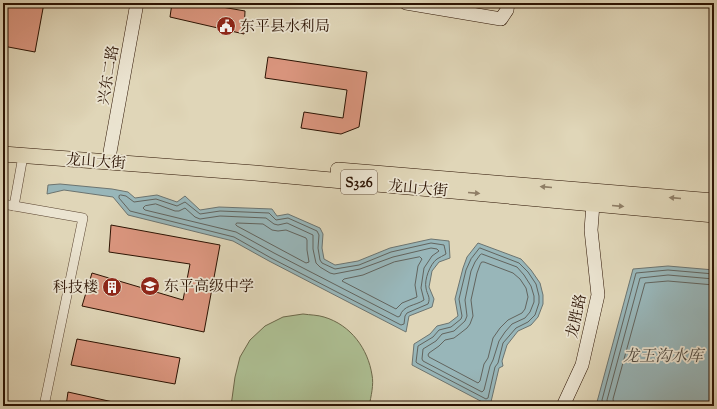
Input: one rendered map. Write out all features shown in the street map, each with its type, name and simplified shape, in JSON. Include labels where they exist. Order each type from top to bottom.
[{"type":"main road","name":"龙山大街","points":[[3,144],[256,163],[714,202]]},
{"type":"main road","name":"龙山大街","points":[[3,154],[255,173],[714,215]]},
{"type":"street","name":"兴东二路","points":[[110,152],[137,3]]},
{"type":"street","points":[[406,3],[501,19],[507,10],[508,3]]},
{"type":"street","points":[[14,206],[22,156]]},
{"type":"street","points":[[3,204],[84,218],[44,406]]},
{"type":"street","name":"龙胜路","points":[[563,406],[582,365],[598,295],[592,230],[593,204]]},
{"type":"green space","points":[[303,314],[322,316],[334,321],[357,339],[367,356],[373,379],[369,406],[231,406],[235,377],[240,357],[250,340],[265,326],[283,317]]},
{"type":"water","points":[[60,184],[112,189],[128,192],[135,198],[157,195],[177,202],[185,196],[200,210],[219,207],[272,209],[277,216],[288,214],[320,228],[323,234],[322,248],[324,259],[335,265],[358,261],[390,248],[431,239],[449,241],[450,258],[439,262],[432,271],[429,287],[434,299],[432,307],[409,316],[406,332],[233,241],[128,215],[113,197],[64,190],[47,194],[48,185]]},
{"type":"water","points":[[478,243],[521,259],[540,283],[543,295],[543,304],[538,317],[531,325],[518,331],[507,345],[502,361],[503,366],[499,368],[490,406],[412,365],[414,344],[430,334],[437,326],[449,323],[458,316],[455,299],[463,268],[467,257]]},
{"type":"water","name":"龙王沟水库","points":[[668,266],[714,270],[714,406],[600,406],[597,402],[633,269]]},
{"type":"building","points":[[3,3],[44,3],[35,52],[3,46]]},
{"type":"building","name":"东平县水利局","points":[[172,3],[223,3],[222,7],[245,11],[244,34],[170,17]]},
{"type":"building","points":[[268,57],[367,72],[359,127],[341,134],[301,128],[304,112],[343,118],[347,90],[265,78]]},
{"type":"building","name":"科技楼","points":[[111,225],[220,245],[204,332],[82,306],[92,273],[183,300],[190,264],[109,252]]},
{"type":"building","points":[[77,339],[180,358],[175,384],[71,365]]},
{"type":"building","points":[[68,392],[113,402],[113,406],[66,406]]},
{"type":"place","name":"东平县水利局","points":[[226,26]]},
{"type":"place","name":"东平高级中学","points":[[150,286]]},
{"type":"place","name":"科技楼","points":[[112,287]]}]
